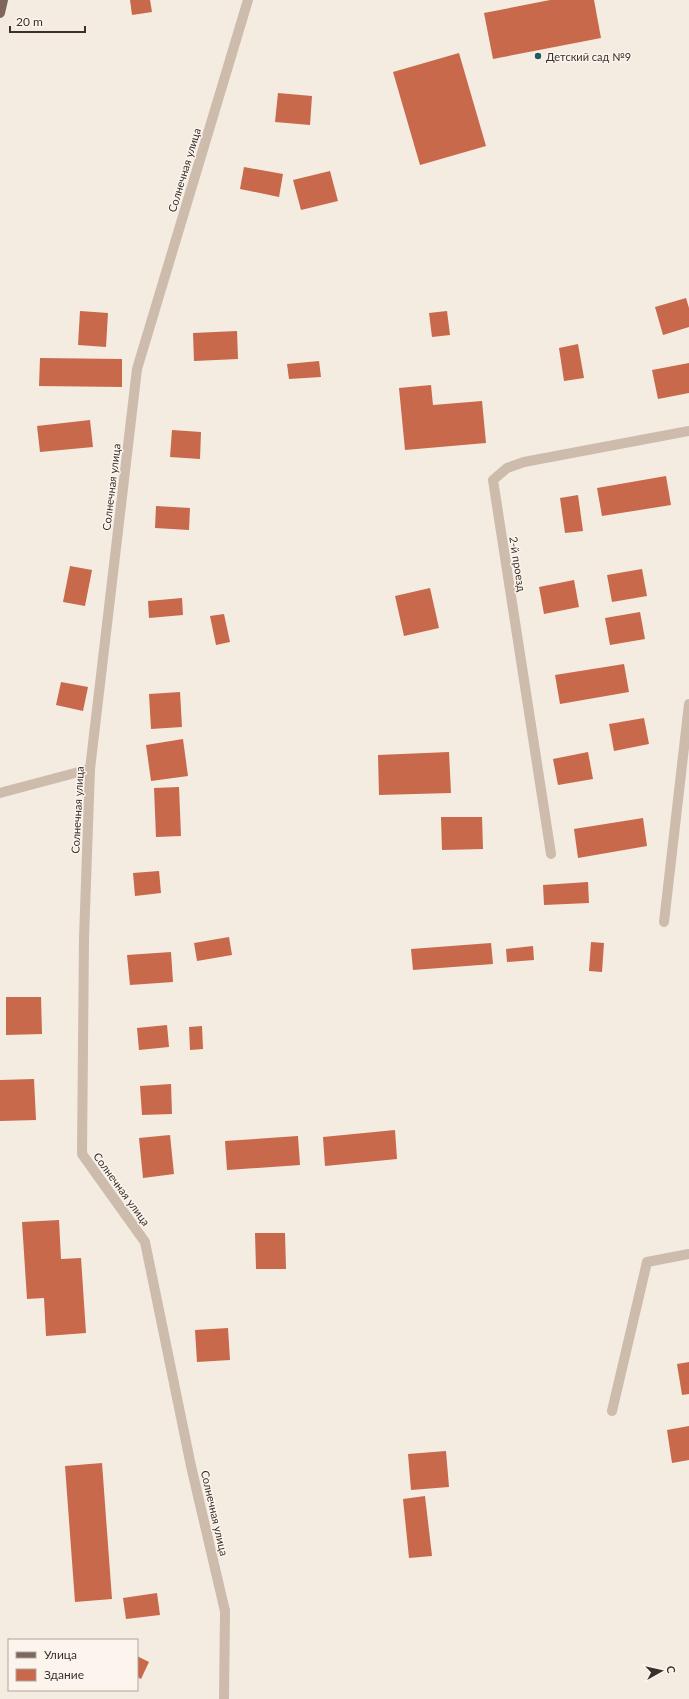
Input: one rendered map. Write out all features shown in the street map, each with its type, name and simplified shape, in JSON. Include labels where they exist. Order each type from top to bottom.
[{"type":"main road","points":[[0,13],[3,0]]},
{"type":"street","name":"Солнечная улица","points":[[224,1699],[225,1611],[191,1466],[145,1242],[82,1154],[84,938],[90,769],[137,369],[248,0]]},
{"type":"street","name":"2-й проезд","points":[[551,854],[493,480],[507,468],[524,462],[689,432]]},
{"type":"street","points":[[664,922],[689,704]]},
{"type":"street","points":[[0,793],[90,769]]},
{"type":"street","points":[[612,1411],[647,1262],[689,1254]]},
{"type":"building","points":[[130,0],[150,0],[152,12],[132,15]]},
{"type":"building","points":[[550,0],[594,0],[601,38],[493,59],[484,13]]},
{"type":"building","points":[[459,53],[486,146],[420,165],[393,72]]},
{"type":"building","points":[[278,93],[312,96],[310,125],[275,122]]},
{"type":"building","points":[[244,167],[283,174],[279,197],[240,189]]},
{"type":"building","points":[[330,171],[338,201],[301,210],[293,180]]},
{"type":"building","points":[[686,298],[689,308],[689,327],[663,335],[655,307]]},
{"type":"building","points":[[80,311],[108,313],[106,347],[78,345]]},
{"type":"building","points":[[447,311],[450,335],[432,337],[429,313]]},
{"type":"building","points":[[237,331],[238,359],[194,361],[193,333]]},
{"type":"building","points":[[578,344],[584,378],[564,381],[559,348]]},
{"type":"building","points":[[40,358],[122,359],[122,387],[39,386]]},
{"type":"building","points":[[319,361],[321,377],[289,379],[287,364]]},
{"type":"building","points":[[689,363],[689,393],[658,399],[652,370]]},
{"type":"building","points":[[431,385],[433,405],[482,401],[486,443],[405,450],[399,388]]},
{"type":"building","points":[[90,420],[93,447],[40,452],[37,426]]},
{"type":"building","points":[[172,430],[201,432],[200,459],[170,457]]},
{"type":"building","points":[[666,476],[671,505],[602,516],[597,488]]},
{"type":"building","points":[[578,495],[583,531],[565,533],[560,498]]},
{"type":"building","points":[[156,506],[190,508],[189,530],[155,528]]},
{"type":"building","points":[[70,566],[92,570],[85,606],[63,602]]},
{"type":"building","points":[[642,569],[647,596],[612,602],[607,575]]},
{"type":"building","points":[[574,580],[579,607],[544,614],[539,587]]},
{"type":"building","points":[[430,588],[439,628],[404,636],[395,596]]},
{"type":"building","points":[[182,598],[183,615],[149,618],[148,601]]},
{"type":"building","points":[[640,612],[645,639],[610,645],[605,618]]},
{"type":"building","points":[[224,614],[230,642],[216,645],[210,616]]},
{"type":"building","points":[[624,664],[629,692],[560,704],[555,675]]},
{"type":"building","points":[[61,682],[88,687],[83,711],[56,705]]},
{"type":"building","points":[[180,692],[182,727],[151,729],[149,694]]},
{"type":"building","points":[[644,718],[649,744],[614,751],[609,724]]},
{"type":"building","points":[[183,739],[188,776],[151,781],[146,745]]},
{"type":"building","points":[[449,752],[451,793],[379,795],[378,755]]},
{"type":"building","points":[[588,752],[593,779],[558,785],[553,759]]},
{"type":"building","points":[[179,787],[181,836],[156,837],[154,788]]},
{"type":"building","points":[[441,817],[482,817],[483,849],[442,850]]},
{"type":"building","points":[[643,818],[647,846],[578,858],[574,829]]},
{"type":"building","points":[[159,871],[161,893],[135,896],[133,873]]},
{"type":"building","points":[[588,882],[589,903],[544,905],[543,885]]},
{"type":"building","points":[[229,937],[232,955],[197,961],[194,943]]},
{"type":"building","points":[[591,942],[604,943],[602,972],[589,971]]},
{"type":"building","points":[[491,943],[493,964],[413,970],[411,949]]},
{"type":"building","points":[[533,946],[534,960],[507,962],[506,949]]},
{"type":"building","points":[[171,952],[173,982],[130,985],[127,955]]},
{"type":"building","points":[[6,997],[41,997],[42,1034],[6,1035]]},
{"type":"building","points":[[167,1025],[169,1047],[139,1050],[137,1028]]},
{"type":"building","points":[[202,1026],[203,1049],[190,1050],[189,1027]]},
{"type":"building","points":[[34,1079],[36,1120],[0,1121],[0,1080]]},
{"type":"building","points":[[171,1084],[172,1114],[142,1115],[140,1086]]},
{"type":"building","points":[[395,1130],[397,1159],[325,1166],[323,1137]]},
{"type":"building","points":[[170,1135],[174,1174],[143,1178],[139,1138]]},
{"type":"building","points":[[298,1136],[300,1165],[227,1170],[225,1141]]},
{"type":"building","points":[[59,1220],[61,1259],[81,1258],[86,1333],[46,1336],[44,1298],[27,1299],[22,1222]]},
{"type":"building","points":[[255,1233],[285,1233],[286,1269],[256,1269]]},
{"type":"building","points":[[228,1328],[230,1360],[197,1362],[195,1330]]},
{"type":"building","points":[[689,1362],[689,1394],[682,1395],[677,1364]]},
{"type":"building","points":[[689,1426],[689,1460],[672,1463],[667,1430]]},
{"type":"building","points":[[446,1451],[449,1487],[411,1490],[408,1454]]},
{"type":"building","points":[[102,1463],[112,1599],[75,1602],[65,1466]]},
{"type":"building","points":[[425,1496],[432,1556],[409,1558],[403,1499]]},
{"type":"building","points":[[157,1593],[160,1615],[126,1619],[123,1598]]},
{"type":"building","points":[[138,1656],[149,1662],[141,1679],[138,1678]]},
{"type":"place","name":"Детский сад №9","points":[[538,56]]}]
